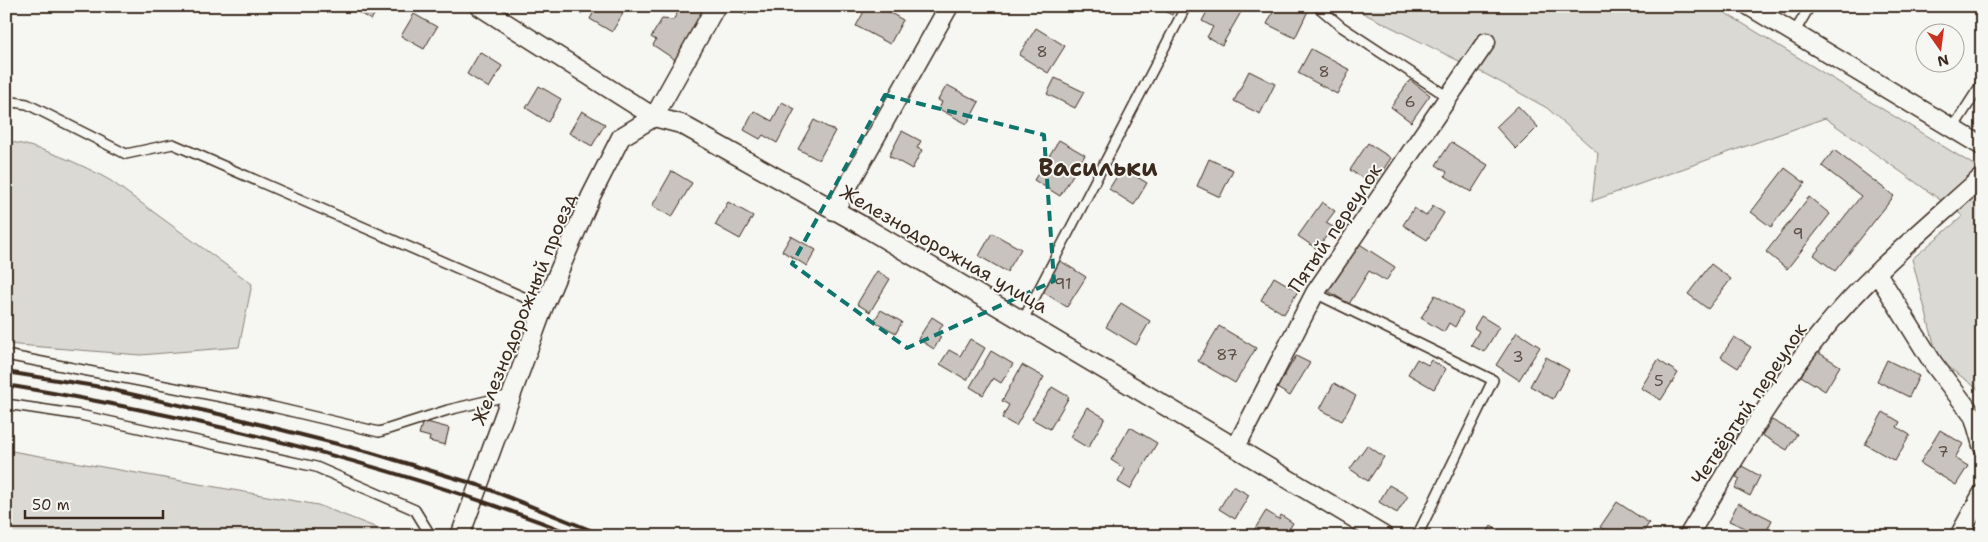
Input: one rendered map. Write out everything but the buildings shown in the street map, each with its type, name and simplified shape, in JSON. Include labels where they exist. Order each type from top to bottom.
[{"type":"street","name":"Железнодорожная улица","points":[[479,6],[654,117],[681,124],[834,211],[1023,320],[1384,536]]},
{"type":"street","points":[[654,117],[716,6]]},
{"type":"street","points":[[834,211],[948,6]]},
{"type":"street","points":[[1749,6],[1982,146]]},
{"type":"street","name":"Пятый переулок","points":[[1236,447],[1315,293],[1486,42]]},
{"type":"street","name":"Железнодорожный проезд","points":[[460,536],[544,306],[591,196],[621,137],[654,117]]},
{"type":"street","name":"Четвёртый переулок","points":[[1688,536],[1773,398],[1821,332],[1877,273],[1982,177]]},
{"type":"street","points":[[1877,273],[1933,363],[1974,417],[1982,445]]},
{"type":"street","points":[[1959,536],[1982,494]]},
{"type":"lane","points":[[1023,320],[1186,6]]},
{"type":"lane","points":[[1317,6],[1342,27],[1448,97]]},
{"type":"lane","points":[[1794,33],[1810,6]]},
{"type":"lane","points":[[1952,128],[1982,83]]},
{"type":"lane","points":[[6,101],[27,104],[126,154],[173,144],[544,306]]},
{"type":"lane","points":[[1315,293],[1493,380],[1417,536]]},
{"type":"lane","points":[[6,355],[272,407],[379,432],[448,410],[511,396]]},
{"type":"lane","points":[[6,404],[80,414],[316,467],[415,510],[431,536]]},
{"type":"highlighted area","points":[[885,95],[1044,135],[1054,281],[907,348],[792,264]]},
{"type":"shaded area","points":[[1349,6],[1714,6],[1982,170],[1982,392],[1938,359],[1912,259],[1963,216],[1825,118],[1592,201],[1598,153],[1547,108],[1489,76]]},
{"type":"shaded area","points":[[6,141],[19,143],[60,156],[111,181],[252,284],[239,347],[140,355],[6,344]]},
{"type":"shaded area","points":[[6,450],[318,505],[398,536],[6,536]]},
{"type":"railway","points":[[6,372],[95,386],[223,415],[369,452],[478,485],[605,536]]},
{"type":"railway","points":[[6,385],[152,412],[296,446],[438,487],[508,510],[577,536]]},
{"type":"district","name":"Васильки","points":[[1098,168]]}]
